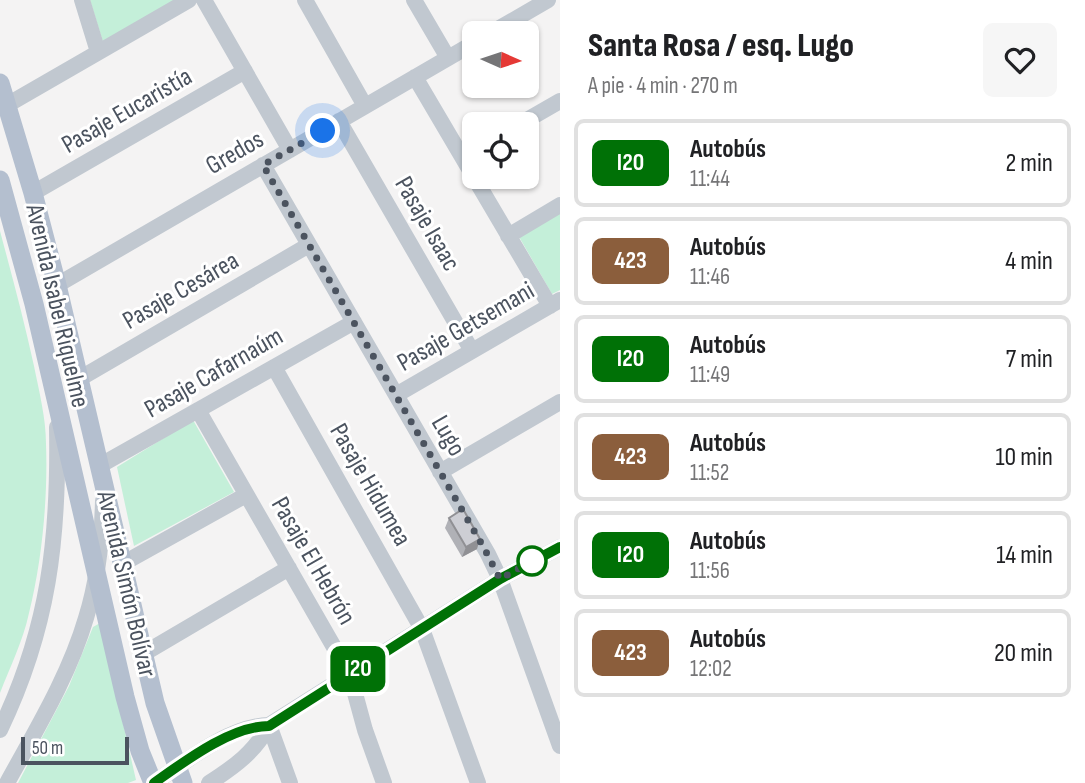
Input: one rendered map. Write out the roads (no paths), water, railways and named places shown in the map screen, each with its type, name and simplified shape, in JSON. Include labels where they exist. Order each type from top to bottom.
[{"type":"main road","name":"Avenida Simón Bolívar","points":[[0,83],[57,285],[143,654],[159,715],[180,775]]},
{"type":"main road","name":"Avenida Isabel Riquelme","points":[[0,180],[31,290],[55,395]]},
{"type":"main road","name":"Avenida Simón Bolívar","points":[[55,395],[132,725],[154,783]]},
{"type":"street","points":[[82,0],[98,52]]},
{"type":"street","points":[[7,106],[189,0]]},
{"type":"street","points":[[204,0],[290,150]]},
{"type":"street","points":[[305,0],[365,106]]},
{"type":"street","points":[[414,0],[448,58]]},
{"type":"street","points":[[512,21],[548,0]]},
{"type":"street","name":"Gredos","points":[[57,285],[462,50]]},
{"type":"street","name":"Pasaje Eucaristía","points":[[33,193],[245,71]]},
{"type":"street","points":[[415,77],[462,145]]},
{"type":"street","points":[[539,113],[560,101]]},
{"type":"street","name":"Pasaje Isaac","points":[[339,121],[472,351]]},
{"type":"street","name":"Lugo","points":[[263,165],[500,579],[560,746]]},
{"type":"street","points":[[485,189],[508,236],[555,303]]},
{"type":"street","points":[[508,236],[560,205]]},
{"type":"street","name":"Pasaje Cesárea","points":[[79,379],[309,245]]},
{"type":"street","name":"Pasaje Getsemani","points":[[396,395],[555,303]]},
{"type":"street","name":"Pasaje Cafarnaúm","points":[[101,475],[198,410],[354,322]]},
{"type":"street","name":"Pasaje Hidumea","points":[[274,367],[422,629],[478,783]]},
{"type":"street","name":"Avenida Isabel Riquelme","points":[[0,730],[24,675],[50,575],[57,486],[55,395]]},
{"type":"street","points":[[440,472],[560,402]]},
{"type":"street","name":"Pasaje El Hebrón","points":[[198,410],[350,675],[365,730],[384,783]]},
{"type":"street","points":[[7,783],[54,695],[87,617],[96,576],[102,525],[101,475]]},
{"type":"street","points":[[122,564],[246,495]]},
{"type":"street","points":[[209,783],[246,757],[269,726],[500,579],[560,547]]},
{"type":"street","points":[[143,654],[289,568]]},
{"type":"street","points":[[154,783],[180,775],[240,730],[269,726]]},
{"type":"street","points":[[269,726],[290,783]]}]
